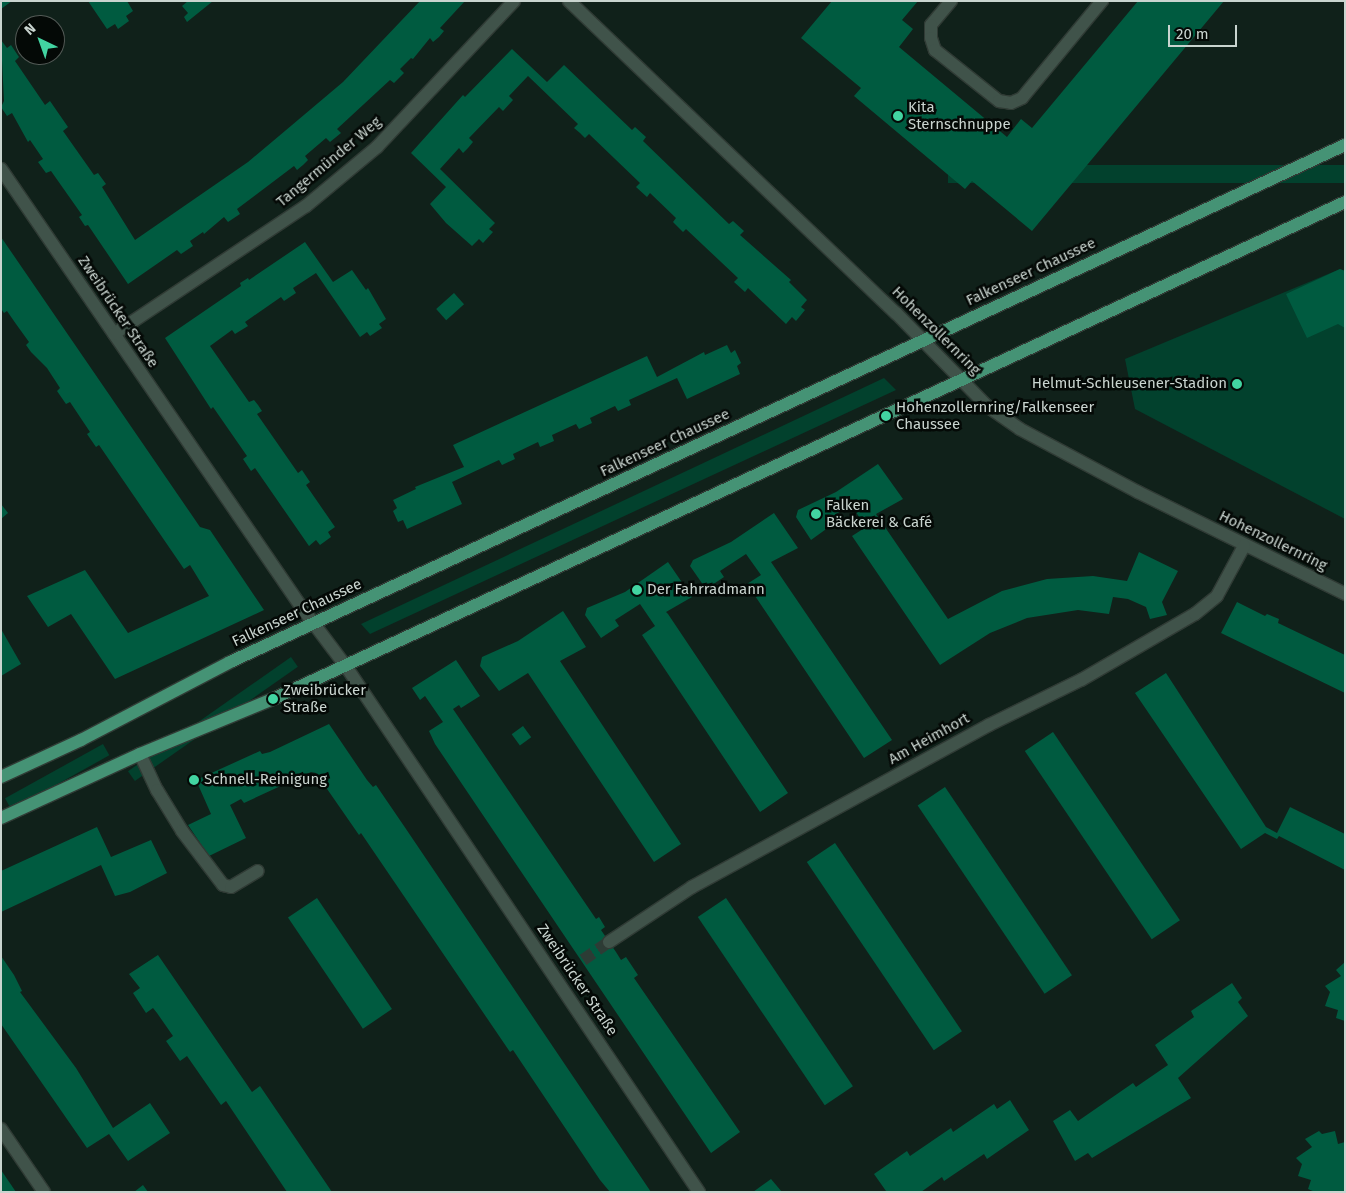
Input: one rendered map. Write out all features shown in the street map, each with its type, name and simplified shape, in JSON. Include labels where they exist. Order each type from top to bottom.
[{"type":"main road","name":"Falkenseer Chaussee","points":[[1,777],[314,622],[1345,145]]},
{"type":"main road","points":[[1,818],[140,754],[345,665],[963,381],[1345,202]]},
{"type":"street","name":"Tangermünder Weg","points":[[114,334],[306,206],[377,147],[514,1]]},
{"type":"street","name":"Hohenzollernring","points":[[569,1],[923,341],[987,406],[1020,429],[1244,546],[1345,594]]},
{"type":"street","points":[[951,1],[932,25],[931,38],[935,50],[999,101],[1011,103],[1022,98],[1100,2]]},
{"type":"street","name":"Zweibrücker Straße","points":[[1,169],[345,665],[699,1192]]},
{"type":"street","name":"Am Heimhort","points":[[609,942],[692,886],[989,725],[1081,680],[1195,614],[1217,596],[1244,546]]},
{"type":"street","points":[[140,754],[156,790],[182,831],[223,885],[231,887],[258,871]]},
{"type":"street","points":[[1,1129],[44,1192]]},
{"type":"green space","points":[[948,165],[1345,165],[1345,183],[948,183]]},
{"type":"green space","name":"Helmut-Schleusener-Stadion","points":[[1340,269],[1345,271],[1345,519],[1135,409],[1125,359]]},
{"type":"green space","points":[[884,378],[896,390],[370,634],[361,624]]},
{"type":"green space","points":[[291,657],[298,667],[135,781],[128,771]]},
{"type":"green space","points":[[103,744],[109,755],[11,810],[5,798]]},
{"type":"building","points":[[1,1],[12,1],[1,9]]},
{"type":"building","points":[[88,1],[127,1],[133,11],[126,16],[129,21],[118,29],[115,24],[107,29]]},
{"type":"building","points":[[188,1],[213,1],[187,22],[184,17],[188,13],[182,6]]},
{"type":"building","points":[[420,1],[465,1],[440,28],[444,31],[439,37],[433,42],[430,38],[413,59],[411,58],[400,69],[404,73],[394,83],[390,80],[337,129],[341,133],[330,142],[326,138],[305,156],[308,160],[303,165],[297,170],[294,166],[237,209],[240,214],[228,222],[224,217],[204,234],[203,232],[190,241],[193,246],[181,254],[177,250],[128,284],[88,225],[85,226],[79,217],[82,215],[51,171],[46,173],[38,162],[43,159],[30,140],[28,142],[12,113],[7,116],[1,107],[4,101],[1,40],[7,48],[11,45],[15,51],[15,65],[18,65],[45,105],[50,101],[68,127],[63,131],[94,175],[98,173],[106,184],[102,187],[135,240],[248,162],[343,82]]},
{"type":"building","points":[[832,1],[918,1],[902,20],[913,29],[899,47],[1007,137],[1021,119],[1032,128],[1138,1],[1224,1],[1032,231],[972,181],[965,189],[854,96],[861,88],[801,38]]},
{"type":"building","points":[[512,49],[547,82],[564,65],[632,130],[635,127],[646,137],[643,141],[729,224],[733,221],[744,231],[740,235],[791,280],[789,282],[807,300],[801,307],[805,310],[796,321],[792,317],[786,324],[748,288],[745,292],[734,282],[738,278],[686,229],[683,232],[673,222],[676,218],[650,193],[647,197],[636,187],[640,183],[589,134],[585,138],[574,128],[578,124],[528,76],[509,96],[513,100],[503,111],[499,107],[469,138],[473,142],[468,148],[463,153],[459,148],[440,169],[495,223],[489,229],[493,232],[483,243],[479,239],[472,246],[446,223],[430,204],[446,187],[411,153],[463,95],[465,97]]},
{"type":"building","points":[[1,237],[200,527],[210,530],[264,610],[115,679],[71,614],[48,627],[27,596],[85,570],[128,633],[209,596],[190,565],[184,569],[99,445],[96,447],[87,434],[90,432],[70,402],[66,404],[57,391],[60,388],[47,368],[26,345],[29,342],[7,311],[4,313],[1,309]]},
{"type":"building","points":[[305,242],[333,282],[352,270],[366,290],[368,288],[386,319],[379,324],[382,328],[370,336],[367,332],[360,337],[316,273],[293,288],[296,293],[284,301],[281,297],[245,322],[248,326],[235,334],[232,330],[210,346],[249,402],[254,400],[258,405],[262,411],[257,414],[298,473],[302,470],[310,482],[306,485],[335,527],[328,532],[331,537],[320,545],[316,540],[309,546],[255,468],[251,471],[243,459],[247,456],[213,407],[211,409],[165,338],[241,286],[240,283],[248,278],[249,280]]},
{"type":"building","points":[[1340,269],[1345,271],[1345,328],[1338,324],[1307,338],[1286,294]]},
{"type":"building","points":[[454,293],[464,304],[446,320],[436,309]]},
{"type":"building","points":[[727,345],[731,353],[735,350],[741,363],[737,366],[740,374],[687,399],[677,378],[629,400],[631,405],[618,411],[615,406],[590,418],[592,423],[579,429],[576,424],[552,435],[554,441],[540,447],[538,442],[513,454],[515,459],[502,465],[499,460],[452,482],[462,504],[407,529],[403,520],[398,522],[393,511],[397,508],[393,500],[416,489],[415,487],[464,467],[453,445],[647,356],[657,377],[704,352],[705,355]]},
{"type":"building","points":[[878,464],[903,499],[876,514],[948,619],[1002,591],[1047,579],[1093,576],[1127,581],[1139,552],[1178,571],[1162,602],[1167,615],[1150,619],[1146,607],[1128,599],[1113,597],[1109,614],[1078,610],[1027,618],[990,633],[940,665],[852,536],[866,527],[851,505],[825,521],[829,527],[811,540],[796,517],[798,510],[836,492]]},
{"type":"building","points":[[1,504],[8,513],[1,519]]},
{"type":"building","points":[[774,513],[798,548],[771,562],[892,740],[864,758],[747,584],[761,575],[746,554],[720,571],[724,577],[706,589],[690,566],[693,560],[731,542]]},
{"type":"building","points":[[668,562],[692,597],[666,612],[788,793],[760,812],[642,635],[655,626],[640,604],[615,620],[619,626],[601,638],[585,615],[587,608],[625,592]]},
{"type":"building","points":[[1237,602],[1265,616],[1267,614],[1279,619],[1278,623],[1345,655],[1345,693],[1221,633]]},
{"type":"building","points":[[563,611],[586,647],[560,661],[681,844],[654,862],[528,673],[499,691],[480,666],[482,657],[518,641]]},
{"type":"building","points":[[1,629],[21,664],[1,676]]},
{"type":"building","points":[[456,660],[480,696],[461,708],[459,705],[453,709],[596,919],[599,917],[605,927],[601,930],[621,960],[626,957],[638,975],[634,978],[740,1132],[711,1153],[435,744],[429,731],[443,722],[425,696],[420,700],[412,688]]},
{"type":"building","points":[[1166,673],[1266,827],[1277,833],[1290,807],[1345,834],[1345,870],[1279,836],[1277,839],[1265,833],[1241,849],[1135,693]]},
{"type":"building","points":[[329,724],[367,780],[373,787],[376,785],[651,1192],[610,1192],[600,1180],[513,1050],[510,1052],[361,833],[359,835],[316,773],[311,772],[244,803],[241,799],[230,805],[246,838],[209,856],[188,825],[211,814],[196,780],[260,751],[262,754],[270,752]]},
{"type":"building","points":[[523,726],[531,737],[520,746],[512,734]]},
{"type":"building","points":[[1053,732],[1180,920],[1152,939],[1025,751]]},
{"type":"building","points":[[945,787],[1072,975],[1045,994],[918,805]]},
{"type":"building","points":[[97,827],[111,857],[151,840],[167,873],[130,892],[115,896],[101,865],[1,912],[1,871]]},
{"type":"building","points":[[835,843],[962,1031],[934,1050],[807,862]]},
{"type":"building","points":[[317,898],[392,1009],[363,1029],[288,918]]},
{"type":"building","points":[[726,898],[853,1086],[825,1105],[698,917]]},
{"type":"building","points":[[158,955],[252,1092],[260,1086],[332,1192],[287,1192],[226,1101],[221,1105],[187,1056],[180,1061],[166,1041],[173,1036],[153,1008],[146,1013],[133,993],[140,988],[129,974]]},
{"type":"building","points":[[1,956],[14,975],[22,991],[20,992],[76,1068],[113,1128],[150,1103],[170,1133],[128,1161],[109,1134],[87,1148],[1,1024]]},
{"type":"building","points":[[1345,962],[1345,1021],[1336,1018],[1338,1010],[1325,1006],[1330,992],[1325,986],[1341,976],[1336,970]]},
{"type":"building","points":[[1232,983],[1242,998],[1238,1002],[1248,1016],[1178,1078],[1191,1098],[1092,1158],[1088,1153],[1075,1161],[1053,1121],[1070,1110],[1078,1121],[1133,1083],[1136,1087],[1168,1065],[1155,1045],[1194,1017],[1191,1011]]},
{"type":"building","points":[[1010,1100],[1029,1130],[987,1159],[984,1154],[944,1181],[942,1177],[921,1192],[886,1191],[874,1174],[907,1151],[910,1156],[951,1128],[953,1132],[994,1104],[997,1109]]},
{"type":"building","points":[[1319,1131],[1322,1134],[1335,1131],[1338,1144],[1345,1142],[1345,1192],[1315,1192],[1308,1189],[1311,1180],[1298,1176],[1302,1164],[1296,1158],[1312,1147],[1305,1139]]},
{"type":"building","points":[[1,1170],[16,1192],[1,1192]]},
{"type":"building","points":[[771,1179],[782,1192],[753,1192]]},
{"type":"building","points":[[143,1185],[148,1192],[134,1192]]},
{"type":"tunnel","points":[[583,960],[609,942]]},
{"type":"place","name":"Kita Sternschnuppe","points":[[898,116]]},
{"type":"place","name":"Helmut-Schleusener-Stadion","points":[[1237,384]]},
{"type":"place","name":"Hohenzollernring/Falkenseer Chaussee","points":[[886,416]]},
{"type":"place","name":"Falken Bäckerei & Café","points":[[816,514]]},
{"type":"place","name":"Der Fahrradmann","points":[[637,590]]},
{"type":"place","name":"Zweibrücker Straße","points":[[273,699]]},
{"type":"place","name":"Schnell-Reinigung","points":[[194,780]]}]
